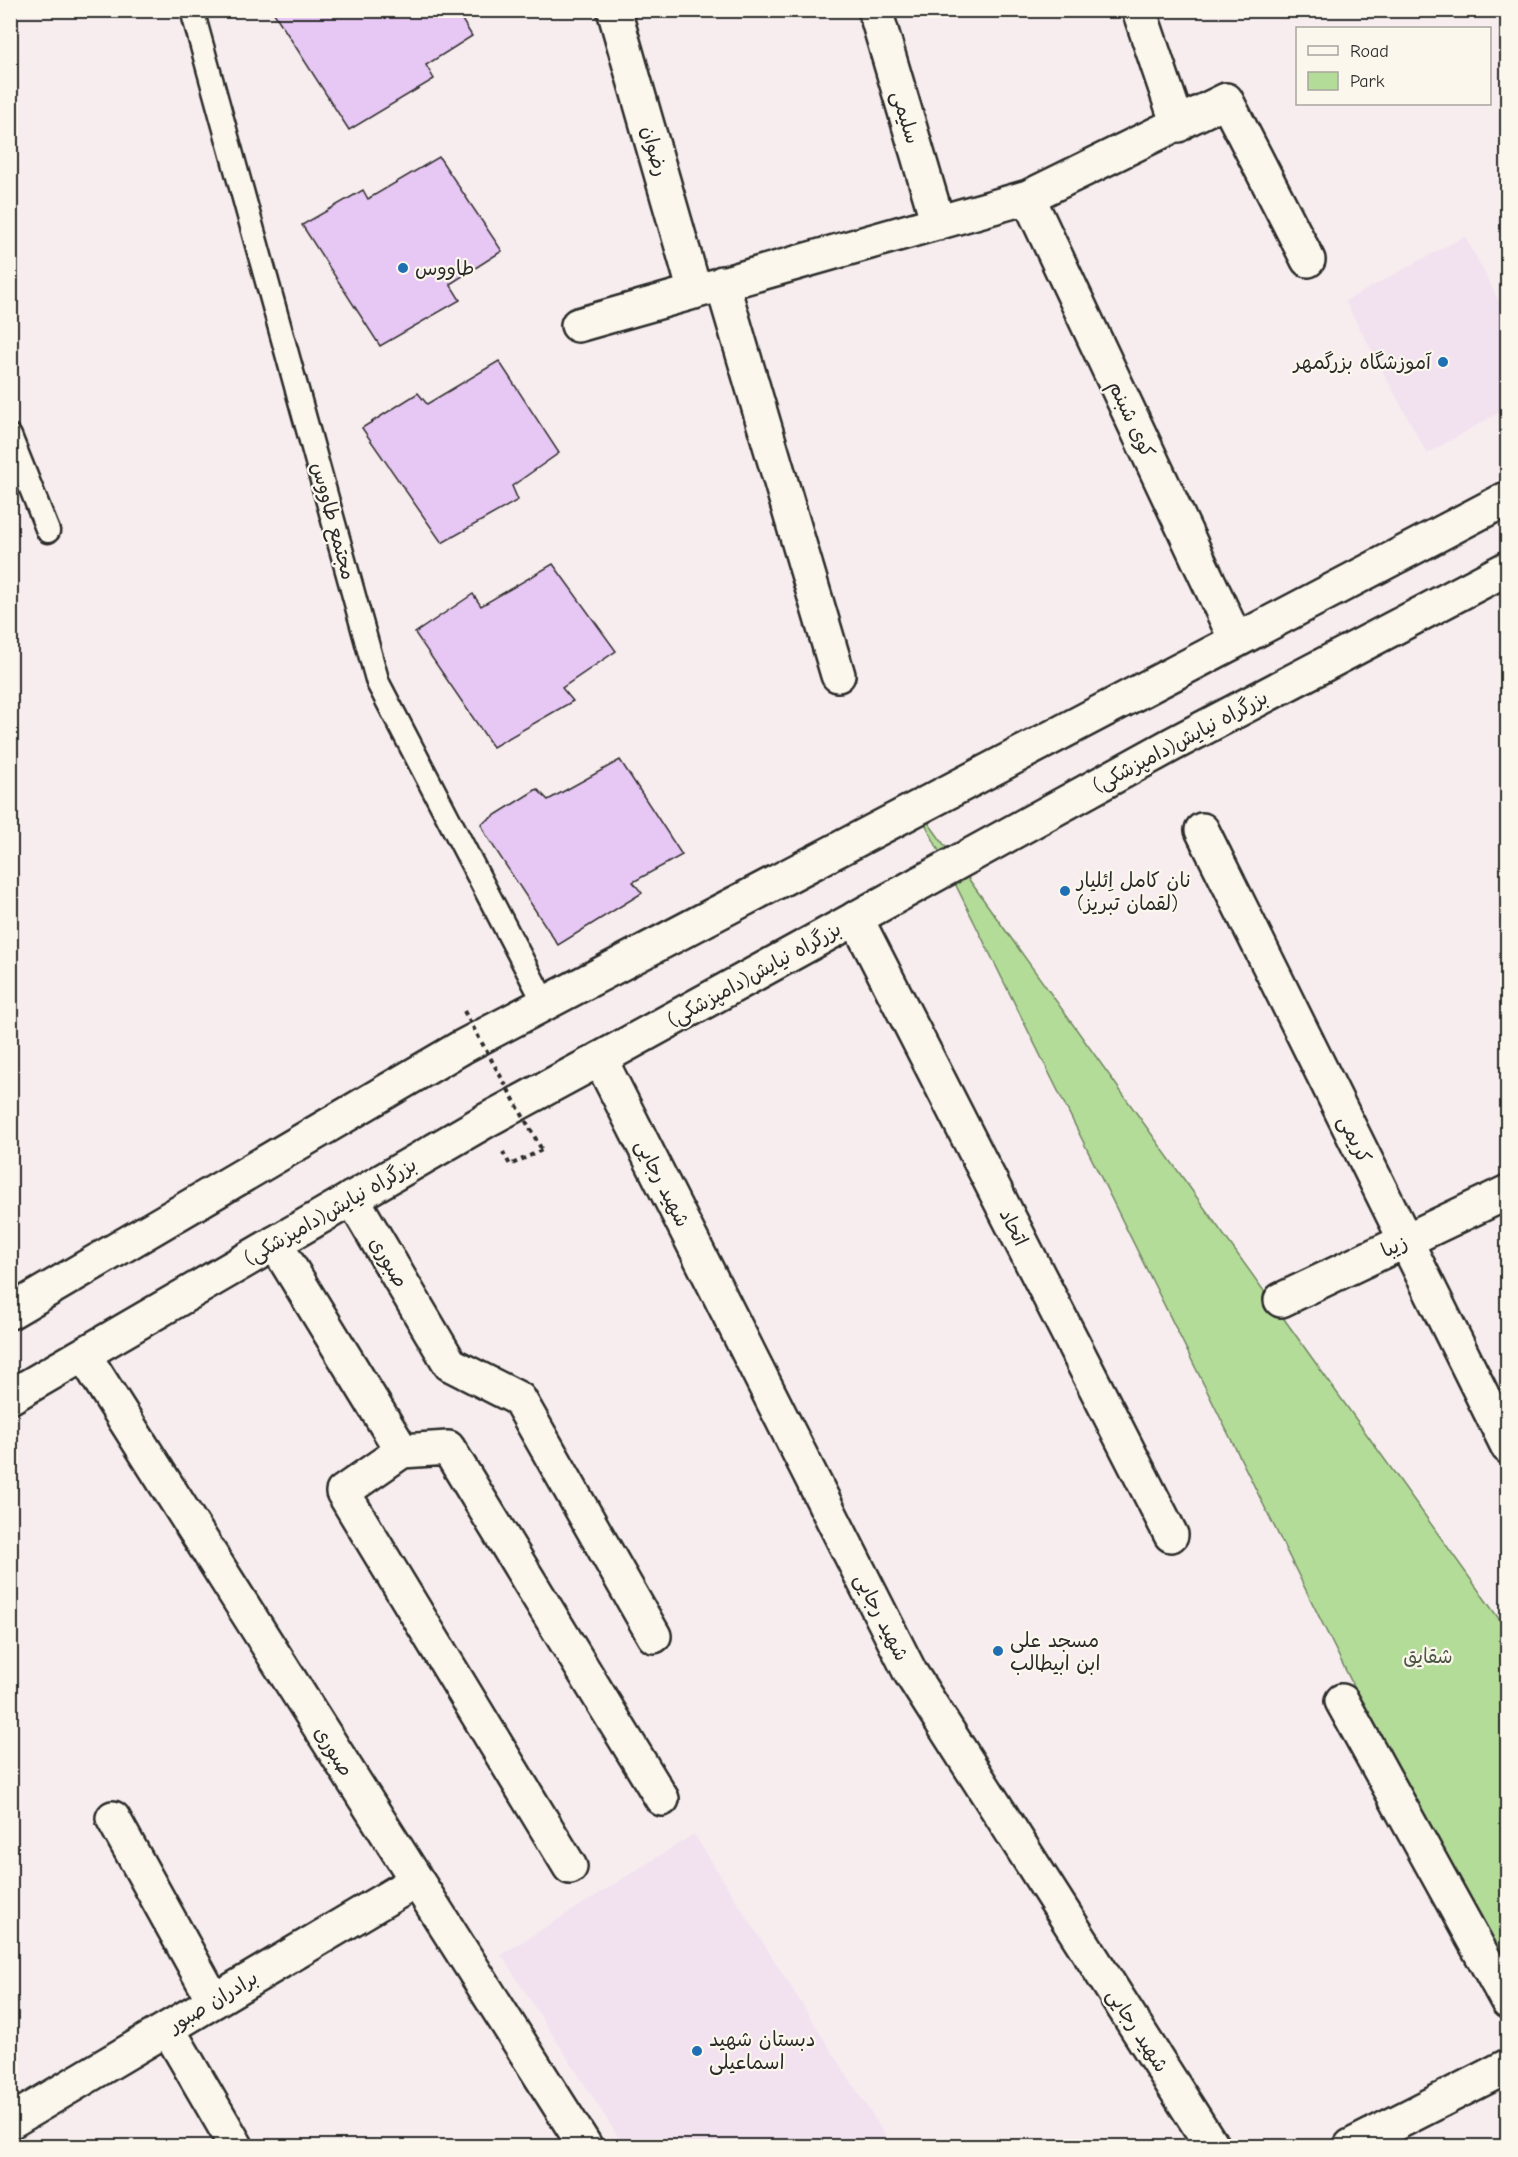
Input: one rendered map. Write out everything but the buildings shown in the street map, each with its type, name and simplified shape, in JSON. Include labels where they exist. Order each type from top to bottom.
[{"type":"main road","name":"رضوان","points":[[614,10],[838,675]]},
{"type":"main road","name":"سلیمی","points":[[875,10],[938,223]]},
{"type":"main road","points":[[1139,10],[1178,125]]},
{"type":"main road","points":[[578,325],[1028,197],[1226,100],[1308,260]]},
{"type":"main road","name":"کوی شبنم","points":[[1028,197],[1236,640]]},
{"type":"main road","points":[[10,1312],[462,1047],[1508,498]]},
{"type":"main road","name":"بزرگراه نیایش(دامپزشکی)","points":[[10,1397],[487,1119],[1173,744],[1508,568]]},
{"type":"main road","name":"کریمی","points":[[1202,830],[1508,1447]]},
{"type":"main road","name":"اتحاد","points":[[856,918],[1172,1535]]},
{"type":"main road","name":"شهید رجایی","points":[[600,1059],[910,1672],[1212,2146]]},
{"type":"main road","name":"زیبا","points":[[1281,1300],[1508,1192]]},
{"type":"main road","name":"صبوری","points":[[351,1198],[450,1364],[519,1399],[654,1636]]},
{"type":"main road","points":[[275,1243],[402,1451]]},
{"type":"main road","name":"صبوری","points":[[84,1355],[585,2146]]},
{"type":"main road","points":[[570,1867],[343,1492],[402,1451],[448,1448],[662,1798]]},
{"type":"main road","points":[[1342,1701],[1508,2002]]},
{"type":"main road","points":[[113,1818],[214,2001]]},
{"type":"main road","name":"برادران صبور","points":[[10,2122],[416,1881]]},
{"type":"main road","points":[[168,2029],[236,2146]]},
{"type":"main road","points":[[1351,2146],[1508,2066]]},
{"type":"lane","name":"مجتمع طاووس","points":[[192,10],[378,683],[544,1004]]},
{"type":"lane","points":[[10,436],[48,531]]},
{"type":"path","points":[[464,1011],[542,1150],[510,1165]]},
{"type":"shaded area","name":"آموزشگاه بزرگمهر","points":[[1465,236],[1507,316],[1507,408],[1427,454],[1345,301]]},
{"type":"shaded area","name":"دبستان شهید اسماعیلی","points":[[694,1834],[892,2146],[624,2146],[501,1955]]},
{"type":"green space","name":"شقایق","points":[[917,807],[1507,1630],[1507,1995]]},
{"type":"place","name":"طاووس","points":[[403,268]]},
{"type":"place","name":"آموزشگاه بزرگمهر","points":[[1443,362]]},
{"type":"place","name":"نان کامل اِئلیار (لقمان تبریز)","points":[[1065,891]]},
{"type":"place","name":"مسجد علی ابن ابیطالب","points":[[998,1651]]},
{"type":"place","name":"دبستان شهید اسماعیلی","points":[[697,2051]]}]
